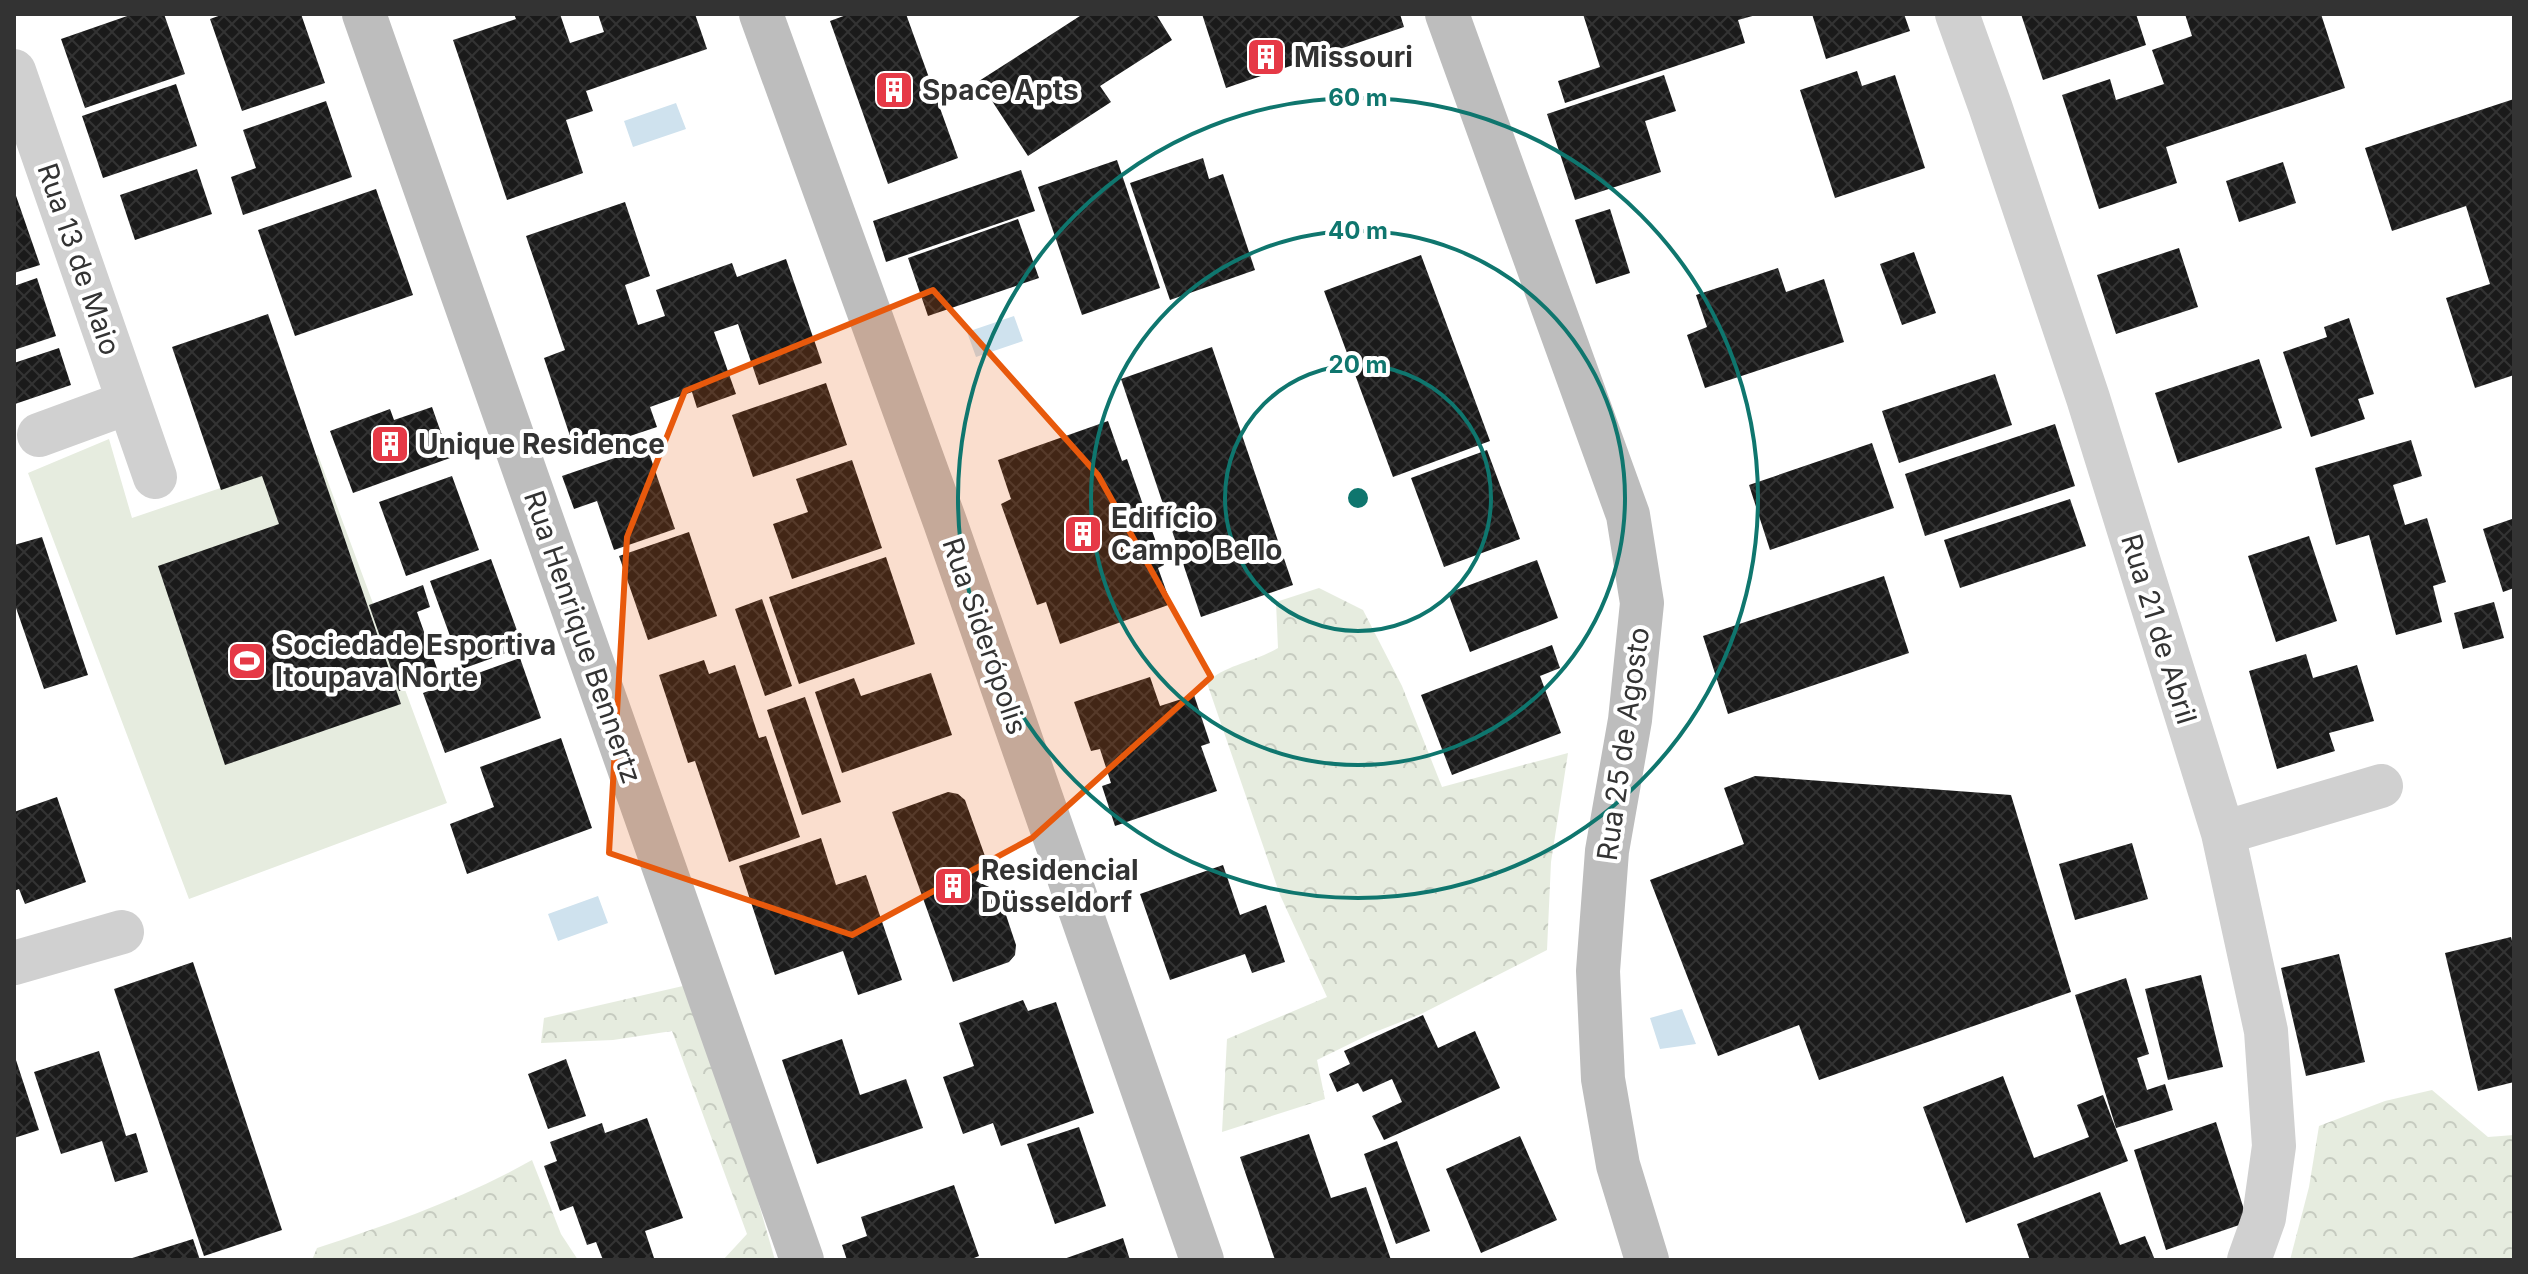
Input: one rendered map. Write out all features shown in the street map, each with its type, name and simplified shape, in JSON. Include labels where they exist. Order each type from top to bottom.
[{"type":"street","name":"Rua Henrique Bennertz","points":[[364,14],[802,1260]]},
{"type":"street","name":"Rua Siderópolis","points":[[761,14],[950,537],[1202,1260]]},
{"type":"street","name":"Rua 25 de Agosto","points":[[1447,14],[1628,515],[1633,544],[1642,603],[1630,720],[1607,851],[1598,971],[1603,1079],[1618,1165],[1647,1260]]},
{"type":"street","name":"Rua 21 de Abril","points":[[1957,14],[2088,398],[2223,833],[2266,1031],[2274,1146],[2264,1218],[2249,1260]]},
{"type":"street","name":"Rua 13 de Maio","points":[[14,71],[155,477]]},
{"type":"street","points":[[39,435],[129,402]]},
{"type":"street","points":[[2223,833],[2381,786]]},
{"type":"street","points":[[14,963],[122,932]]},
{"type":"highlighted area","points":[[933,290],[1098,475],[1211,677],[1032,838],[852,935],[609,853],[627,537],[685,391]]},
{"type":"green space","name":"Sociedade Esportiva Itoupava Norte","points":[[109,439],[132,518],[318,455],[447,803],[189,899],[28,473]]},
{"type":"green space","points":[[1319,588],[1363,610],[1402,686],[1442,787],[1568,753],[1551,862],[1547,950],[1421,1014],[1317,1060],[1325,1099],[1222,1132],[1227,1039],[1327,997],[1280,895],[1207,683],[1222,672],[1278,648],[1276,602]]},
{"type":"green space","points":[[683,986],[742,1145],[775,1260],[723,1260],[747,1234],[672,1031],[613,1040],[541,1043],[544,1018]]},
{"type":"green space","points":[[2432,1090],[2488,1137],[2514,1135],[2514,1260],[2290,1260],[2309,1187],[2319,1126],[2385,1101]]},
{"type":"green space","points":[[532,1160],[561,1234],[578,1260],[312,1260],[317,1248],[454,1198]]},
{"type":"water","points":[[676,103],[686,129],[633,147],[624,121]]},
{"type":"water","points":[[1014,316],[1023,341],[976,357],[967,332]]},
{"type":"water","points":[[598,896],[608,923],[558,941],[548,914]]},
{"type":"water","points":[[1682,1009],[1696,1044],[1660,1049],[1650,1018]]},
{"type":"building","points":[[133,14],[164,14],[185,74],[85,108],[61,39]]},
{"type":"building","points":[[224,14],[301,14],[325,83],[242,111],[210,19]]},
{"type":"building","points":[[514,14],[560,14],[570,43],[604,32],[598,14],[695,14],[707,49],[586,91],[593,111],[566,120],[583,173],[507,200],[453,40],[516,19]]},
{"type":"building","name":"Space Apts","points":[[849,14],[906,14],[958,158],[888,184],[830,21]]},
{"type":"building","points":[[1083,14],[1156,14],[1172,40],[1100,86],[1111,102],[1028,156],[979,81]]},
{"type":"building","name":"Missouri","points":[[1202,14],[1400,14],[1404,27],[1226,88]]},
{"type":"building","points":[[1583,14],[1756,15],[1738,20],[1745,43],[1565,103],[1558,81],[1600,67]]},
{"type":"building","points":[[1812,14],[1904,14],[1910,31],[1826,59]]},
{"type":"building","points":[[2021,14],[2136,14],[2146,45],[2043,80]]},
{"type":"building","points":[[2185,14],[2321,14],[2345,88],[2166,147],[2177,183],[2099,209],[2062,95],[2110,79],[2116,100],[2164,84],[2152,50],[2192,36]]},
{"type":"building","points":[[1857,71],[1862,86],[1895,75],[1925,168],[1835,198],[1800,90]]},
{"type":"building","points":[[1664,75],[1676,111],[1645,121],[1661,172],[1575,200],[1547,114]]},
{"type":"building","points":[[176,84],[197,146],[103,178],[82,116]]},
{"type":"building","points":[[2514,99],[2514,375],[2475,388],[2446,298],[2490,284],[2466,206],[2392,231],[2365,148]]},
{"type":"building","points":[[326,101],[352,177],[243,215],[231,177],[256,168],[243,130]]},
{"type":"building","points":[[1203,158],[1209,179],[1223,174],[1255,270],[1170,300],[1130,183]]},
{"type":"building","points":[[1117,160],[1160,288],[1082,315],[1038,187]]},
{"type":"building","points":[[2283,162],[2296,203],[2239,222],[2226,181]]},
{"type":"building","points":[[197,169],[212,214],[135,240],[120,195]]},
{"type":"building","points":[[1021,170],[1035,211],[886,262],[873,221]]},
{"type":"building","points":[[376,189],[413,295],[295,336],[258,230]]},
{"type":"building","points":[[14,190],[40,265],[14,273]]},
{"type":"building","points":[[625,202],[650,276],[625,285],[638,325],[665,316],[656,290],[732,263],[737,277],[786,259],[822,363],[759,385],[738,324],[714,332],[736,394],[697,408],[692,392],[650,407],[657,427],[576,454],[544,358],[565,350],[526,236]]},
{"type":"building","points":[[1610,209],[1630,273],[1596,284],[1575,220]]},
{"type":"building","points":[[1018,219],[1039,278],[928,316],[908,258]]},
{"type":"building","points":[[2179,248],[2198,307],[2116,334],[2097,275]]},
{"type":"building","points":[[1914,252],[1936,313],[1902,325],[1880,264]]},
{"type":"building","points":[[1421,255],[1490,441],[1393,477],[1324,291]]},
{"type":"building","points":[[1778,268],[1786,292],[1824,279],[1844,342],[1705,388],[1687,335],[1707,327],[1696,295]]},
{"type":"building","points":[[37,278],[56,336],[14,350],[14,286]]},
{"type":"building","points":[[268,314],[401,704],[225,765],[158,566],[279,524],[262,476],[221,490],[172,347]]},
{"type":"building","points":[[2349,318],[2374,394],[2358,399],[2365,419],[2311,437],[2283,352],[2327,337],[2324,327]]},
{"type":"building","points":[[1212,347],[1293,585],[1201,617],[1121,379]]},
{"type":"building","points":[[59,348],[71,385],[15,404],[14,363]]},
{"type":"building","points":[[2259,359],[2282,428],[2178,463],[2155,393]]},
{"type":"building","points":[[1995,374],[2012,425],[1899,463],[1882,411]]},
{"type":"building","points":[[826,383],[847,445],[753,477],[732,415]]},
{"type":"building","name":"Unique Residence","points":[[432,407],[450,458],[353,493],[330,431],[390,409],[394,420]]},
{"type":"building","name":"Edifício Campo Bello","points":[[1108,421],[1122,461],[1127,459],[1164,565],[1158,568],[1171,604],[1060,644],[1046,602],[1037,605],[1001,504],[1011,499],[998,460]]},
{"type":"building","points":[[2055,424],[2075,486],[1925,536],[1905,474]]},
{"type":"building","points":[[2411,440],[2422,476],[2393,485],[2405,525],[2427,518],[2446,582],[2433,586],[2442,622],[2396,635],[2369,535],[2336,545],[2315,468]]},
{"type":"building","points":[[1872,443],[1894,508],[1770,550],[1749,485]]},
{"type":"building","points":[[647,447],[675,529],[614,550],[597,501],[574,509],[562,476]]},
{"type":"building","points":[[1487,450],[1520,539],[1444,567],[1411,478]]},
{"type":"building","points":[[852,460],[882,548],[792,579],[773,524],[808,512],[796,479]]},
{"type":"building","points":[[452,476],[479,550],[406,576],[379,502]]},
{"type":"building","points":[[2070,499],[2086,546],[1960,588],[1944,540]]},
{"type":"building","points":[[2512,519],[2514,588],[2503,592],[2483,529]]},
{"type":"building","points":[[689,532],[717,616],[648,640],[619,556]]},
{"type":"building","points":[[2309,536],[2337,621],[2276,642],[2248,556]]},
{"type":"building","points":[[42,537],[88,675],[44,689],[14,602],[14,545]]},
{"type":"building","points":[[886,557],[915,644],[799,684],[769,597]]},
{"type":"building","points":[[491,559],[523,647],[462,669],[430,581]]},
{"type":"building","points":[[1537,560],[1558,618],[1470,652],[1448,593]]},
{"type":"building","points":[[1884,576],[1909,653],[1728,714],[1703,636]]},
{"type":"building","points":[[423,585],[430,607],[417,612],[440,677],[399,691],[369,605]]},
{"type":"building","points":[[762,599],[792,686],[765,696],[735,609]]},
{"type":"building","points":[[2494,602],[2504,638],[2463,649],[2454,613]]},
{"type":"building","points":[[1552,645],[1560,668],[1540,676],[1561,733],[1452,775],[1421,695]]},
{"type":"building","points":[[2306,654],[2313,678],[2357,665],[2374,721],[2329,733],[2335,751],[2277,769],[2249,671]]},
{"type":"building","points":[[520,658],[541,718],[445,753],[423,693]]},
{"type":"building","points":[[704,660],[709,674],[735,665],[759,738],[766,736],[800,837],[729,862],[695,761],[688,763],[659,675]]},
{"type":"building","points":[[931,673],[952,735],[842,773],[815,692],[854,678],[861,696]]},
{"type":"building","points":[[1150,677],[1160,706],[1194,695],[1210,743],[1201,746],[1217,791],[1115,826],[1102,786],[1111,783],[1100,749],[1091,751],[1074,702]]},
{"type":"building","points":[[805,697],[841,802],[802,815],[767,710]]},
{"type":"building","points":[[561,738],[592,828],[467,874],[450,824],[494,807],[480,767]]},
{"type":"building","points":[[1755,776],[2011,795],[2071,992],[1819,1080],[1799,1025],[1718,1056],[1650,880],[1744,844],[1724,788]]},
{"type":"building","name":"Residencial Düsseldorf","points":[[948,792],[958,794],[965,800],[986,859],[976,881],[998,891],[1016,945],[1015,955],[1009,962],[953,982],[892,812]]},
{"type":"building","points":[[57,797],[86,882],[25,904],[19,889],[14,891],[14,812]]},
{"type":"building","points":[[821,838],[836,885],[866,875],[902,980],[858,995],[843,951],[775,975],[739,866]]},
{"type":"building","points":[[2132,843],[2148,899],[2075,920],[2059,864]]},
{"type":"building","points":[[1223,865],[1240,915],[1266,905],[1285,962],[1252,973],[1245,954],[1170,980],[1140,894]]},
{"type":"building","points":[[2511,937],[2514,949],[2514,1082],[2478,1091],[2445,953]]},
{"type":"building","points":[[2339,954],[2365,1062],[2306,1076],[2281,968]]},
{"type":"building","points":[[193,962],[282,1230],[204,1256],[114,989]]},
{"type":"building","points":[[2201,975],[2223,1067],[2168,1080],[2145,989]]},
{"type":"building","points":[[2126,978],[2149,1054],[2137,1058],[2147,1090],[2165,1084],[2173,1110],[2116,1128],[2075,995]]},
{"type":"building","points":[[1023,1000],[1028,1011],[1056,1002],[1094,1113],[1001,1146],[993,1123],[963,1134],[943,1077],[974,1066],[959,1023]]},
{"type":"building","points":[[1423,1015],[1438,1048],[1475,1031],[1500,1088],[1384,1140],[1372,1116],[1402,1102],[1392,1079],[1363,1092],[1358,1083],[1337,1092],[1329,1074],[1350,1064],[1344,1051]]},
{"type":"building","points":[[842,1039],[860,1095],[906,1079],[923,1128],[817,1164],[782,1060]]},
{"type":"building","points":[[99,1051],[126,1136],[136,1133],[148,1172],[115,1182],[102,1141],[61,1154],[34,1072]]},
{"type":"building","points":[[14,1054],[39,1130],[14,1138]]},
{"type":"building","points":[[566,1059],[586,1116],[548,1129],[528,1074]]},
{"type":"building","points":[[2003,1076],[2034,1158],[2089,1137],[2077,1105],[2103,1095],[2128,1161],[1966,1223],[1923,1107]]},
{"type":"building","points":[[647,1118],[683,1218],[645,1231],[654,1258],[603,1260],[596,1242],[587,1245],[573,1206],[560,1211],[544,1166],[557,1161],[550,1142],[602,1123],[605,1133]]},
{"type":"building","points":[[2216,1122],[2248,1222],[2166,1250],[2134,1150]]},
{"type":"building","points":[[1079,1127],[1106,1206],[1055,1224],[1027,1144]]},
{"type":"building","points":[[1309,1134],[1331,1198],[1366,1187],[1391,1260],[1275,1260],[1240,1157]]},
{"type":"building","points":[[1520,1136],[1557,1220],[1481,1253],[1446,1169]]},
{"type":"building","points":[[1397,1141],[1430,1231],[1396,1244],[1364,1154]]},
{"type":"building","points":[[954,1185],[979,1256],[969,1260],[847,1260],[842,1245],[867,1236],[861,1217]]},
{"type":"building","points":[[2100,1192],[2120,1245],[2145,1236],[2155,1260],[2030,1260],[2017,1224]]},
{"type":"building","points":[[1123,1238],[1130,1260],[1061,1260]]},
{"type":"building","points":[[193,1239],[200,1260],[129,1260],[129,1259]]},
{"type":"place","name":"Missouri","points":[[1266,57]]},
{"type":"place","name":"Space Apts","points":[[894,90]]},
{"type":"place","name":"Unique Residence","points":[[390,444]]},
{"type":"place","name":"Edifício Campo Bello","points":[[1083,534]]},
{"type":"place","name":"Sociedade Esportiva Itoupava Norte","points":[[247,661]]},
{"type":"place","name":"Residencial Düsseldorf","points":[[953,886]]}]
